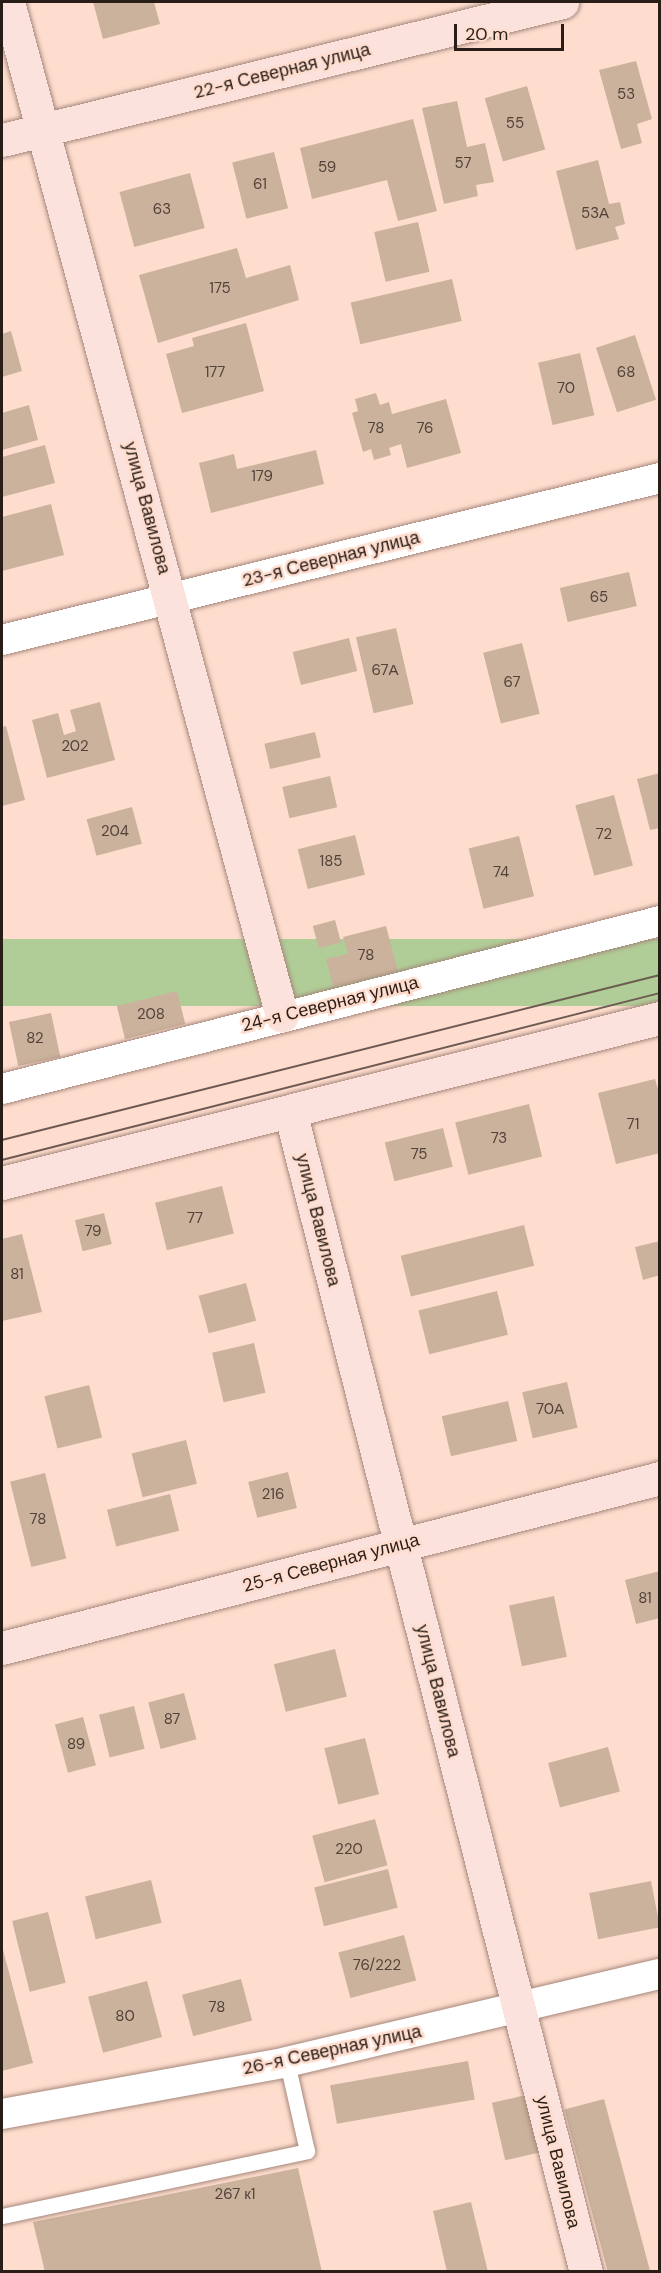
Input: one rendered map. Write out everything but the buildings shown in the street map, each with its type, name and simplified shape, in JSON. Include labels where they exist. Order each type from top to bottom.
[{"type":"street","name":"улица Вавилова","points":[[8,2],[282,1016]]},
{"type":"street","name":"22-я Северная улица","points":[[2,140],[562,2]]},
{"type":"street","name":"23-я Северная улица","points":[[2,640],[660,478]]},
{"type":"street","name":"24-я Северная улица","points":[[2,1089],[660,921]]},
{"type":"street","points":[[2,1183],[660,1018]]},
{"type":"street","name":"улица Вавилова","points":[[290,1111],[586,2271]]},
{"type":"street","name":"25-я Северная улица","points":[[2,1648],[660,1478]]},
{"type":"street","name":"26-я Северная улица","points":[[2,2114],[287,2062],[660,1974]]},
{"type":"lane","points":[[2,2216],[307,2151],[287,2062]]},
{"type":"green space","points":[[2,939],[659,939],[659,1006],[2,1006]]},
{"type":"tram line","points":[[2,1140],[660,975]]},
{"type":"tram line","points":[[2,1160],[660,993]]}]
